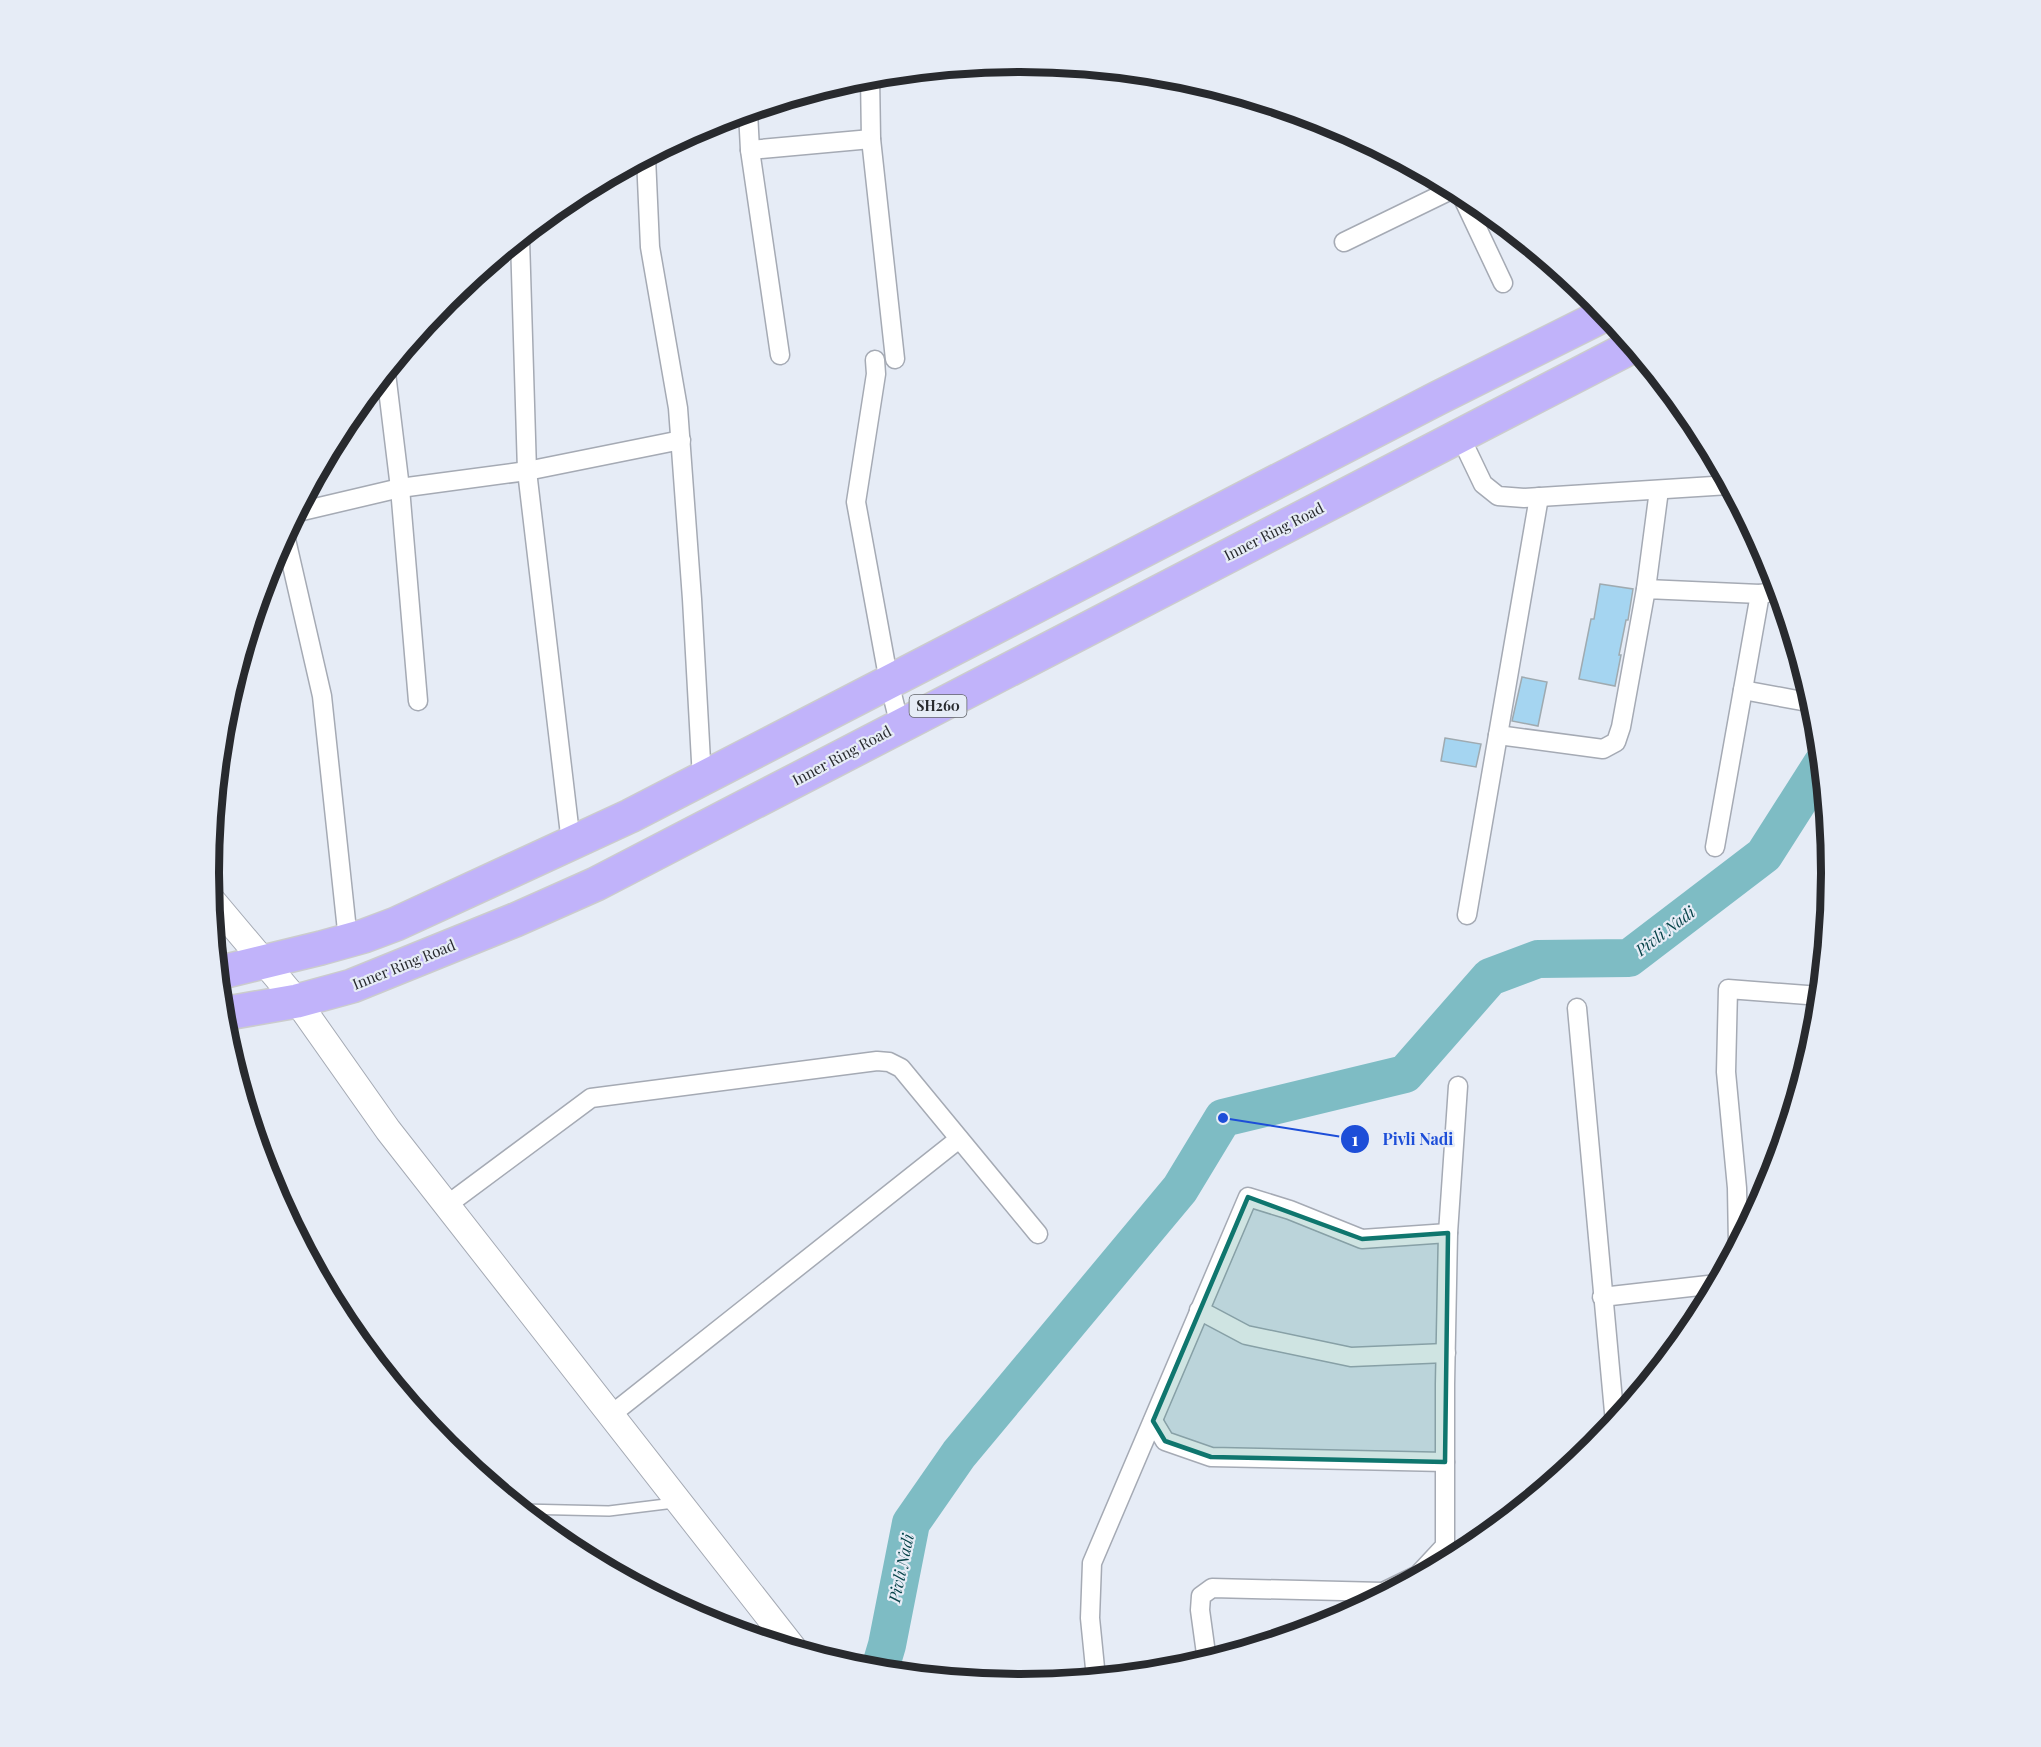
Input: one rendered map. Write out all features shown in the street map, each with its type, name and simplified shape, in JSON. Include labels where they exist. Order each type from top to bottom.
[{"type":"highway","name":"SH260","points":[[225,971],[348,940],[396,924],[571,843],[702,779],[1598,318]]},
{"type":"highway","name":"Inner Ring Road","points":[[231,1012],[297,1001],[352,986],[515,920],[596,884],[1627,349]]},
{"type":"street","points":[[870,86],[871,139],[895,359]]},
{"type":"street","points":[[748,120],[750,150],[780,355]]},
{"type":"street","points":[[750,150],[871,139]]},
{"type":"street","points":[[646,165],[651,247],[678,408],[681,440],[702,779]]},
{"type":"street","points":[[1344,242],[1444,193]]},
{"type":"street","points":[[1468,208],[1503,283]]},
{"type":"street","points":[[520,248],[527,471],[571,843]]},
{"type":"street","points":[[875,360],[876,374],[856,502],[889,682],[900,726]]},
{"type":"street","points":[[387,383],[400,488],[418,701]]},
{"type":"street","points":[[1460,436],[1483,484],[1498,496],[1539,497],[1722,486]]},
{"type":"street","points":[[307,510],[400,488],[527,471],[681,440]]},
{"type":"street","points":[[1498,735],[1603,749],[1616,742],[1621,727],[1646,589],[1659,490]]},
{"type":"street","points":[[1467,915],[1539,497]]},
{"type":"street","points":[[288,549],[322,696],[348,940]]},
{"type":"street","points":[[1646,589],[1760,594],[1770,592]]},
{"type":"street","points":[[1715,847],[1760,594]]},
{"type":"street","points":[[1743,690],[1803,701]]},
{"type":"street","points":[[220,909],[297,1001],[388,1130],[787,1640]]},
{"type":"street","points":[[1738,1230],[1737,1188],[1726,1072],[1728,989],[1812,995]]},
{"type":"street","points":[[1577,1008],[1614,1412]]},
{"type":"street","points":[[447,1205],[591,1098],[877,1061],[889,1062],[901,1068],[1038,1234]]},
{"type":"street","points":[[1429,1563],[1445,1546],[1448,1233],[1458,1086]]},
{"type":"street","points":[[612,1414],[959,1139]]},
{"type":"street","points":[[1095,1671],[1090,1618],[1092,1563],[1248,1197],[1290,1210],[1327,1227],[1362,1239],[1448,1233]]},
{"type":"street","points":[[1602,1297],[1708,1285]]},
{"type":"street","points":[[1199,1310],[1246,1335],[1352,1357],[1446,1353]]},
{"type":"street","points":[[1154,1420],[1165,1441]]},
{"type":"street","points":[[1146,1438],[1165,1441],[1211,1457],[1445,1462]]},
{"type":"street","points":[[1206,1653],[1200,1596],[1212,1588],[1375,1592]]},
{"type":"lane","points":[[533,1509],[609,1511],[679,1503]]},
{"type":"highlighted area","points":[[1248,1197],[1362,1239],[1448,1233],[1445,1462],[1211,1457],[1165,1441],[1153,1421]]},
{"type":"building","points":[[1600,584],[1633,589],[1615,686],[1579,679]]},
{"type":"building","points":[[1522,677],[1547,682],[1538,726],[1512,721]]},
{"type":"building","points":[[1445,738],[1481,744],[1476,767],[1441,761]]},
{"type":"waterway","name":"Pivli Nadi","points":[[882,1663],[911,1523],[959,1454],[1180,1189],[1223,1118],[1405,1074],[1490,977],[1538,959],[1629,958],[1764,855],[1815,774]]},
{"type":"place","name":"Pivli Nadi","points":[[1223,1118]]}]
